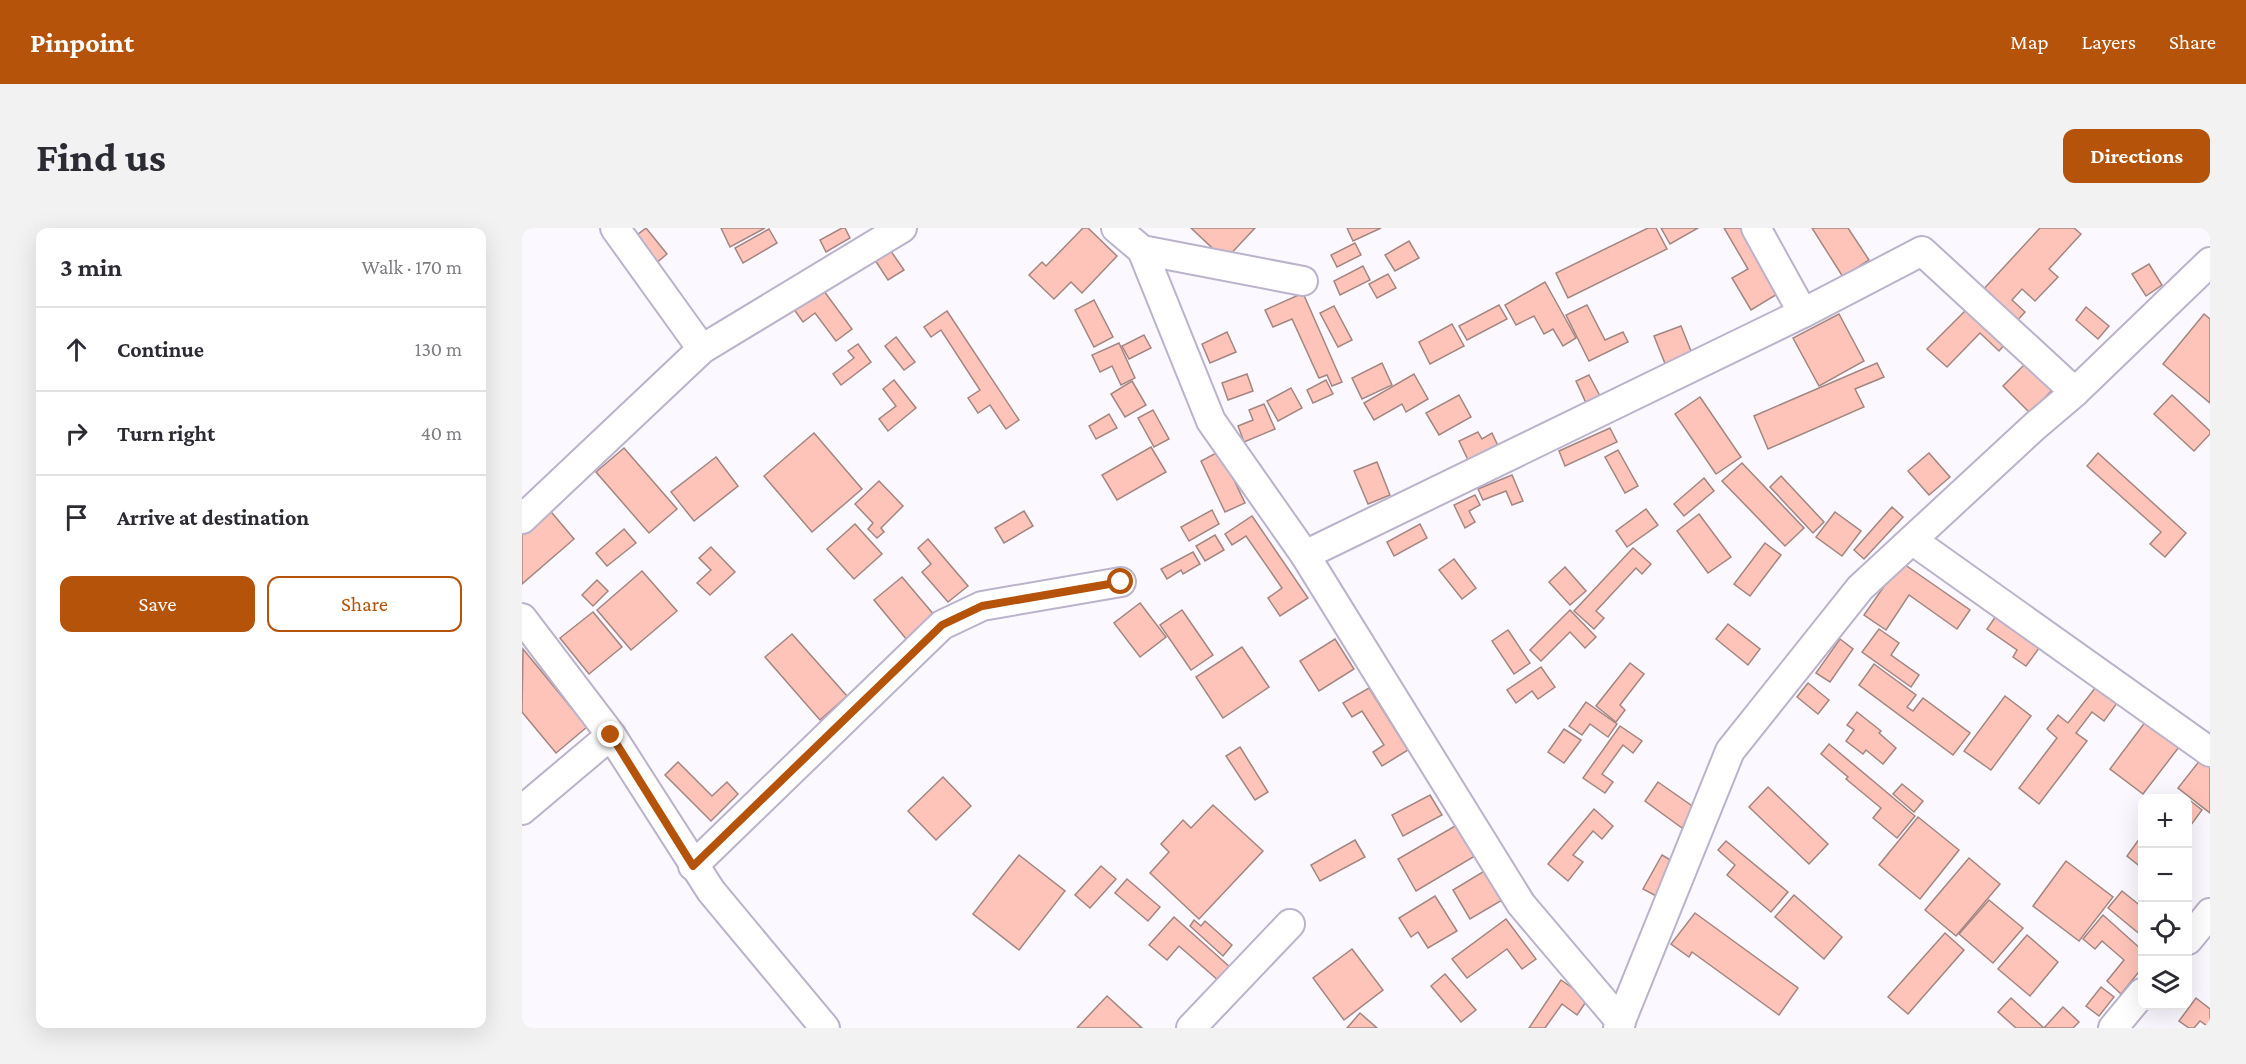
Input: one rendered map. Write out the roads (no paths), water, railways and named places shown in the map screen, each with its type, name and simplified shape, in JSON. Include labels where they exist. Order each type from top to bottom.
[{"type":"street","points":[[615,228],[702,349]]},
{"type":"street","points":[[522,519],[702,349],[902,228]]},
{"type":"street","points":[[1116,228],[1142,250],[1211,421],[1305,555],[1521,904],[1619,1025],[1730,751],[1860,588],[2075,392],[2210,262]]},
{"type":"street","points":[[1756,228],[1803,314]]},
{"type":"street","points":[[1142,250],[1303,281]]},
{"type":"street","points":[[1305,555],[1803,314],[1922,251],[2075,392]]},
{"type":"street","points":[[1912,540],[2210,752]]},
{"type":"street","points":[[693,866],[942,625],[982,606],[1121,582]]},
{"type":"street","points":[[522,618],[611,735],[711,891],[825,1028]]},
{"type":"street","points":[[522,810],[611,735]]},
{"type":"street","points":[[2192,934],[2210,914]]},
{"type":"street","points":[[1191,1028],[1290,924]]},
{"type":"street","points":[[2113,1028],[2138,998]]}]
